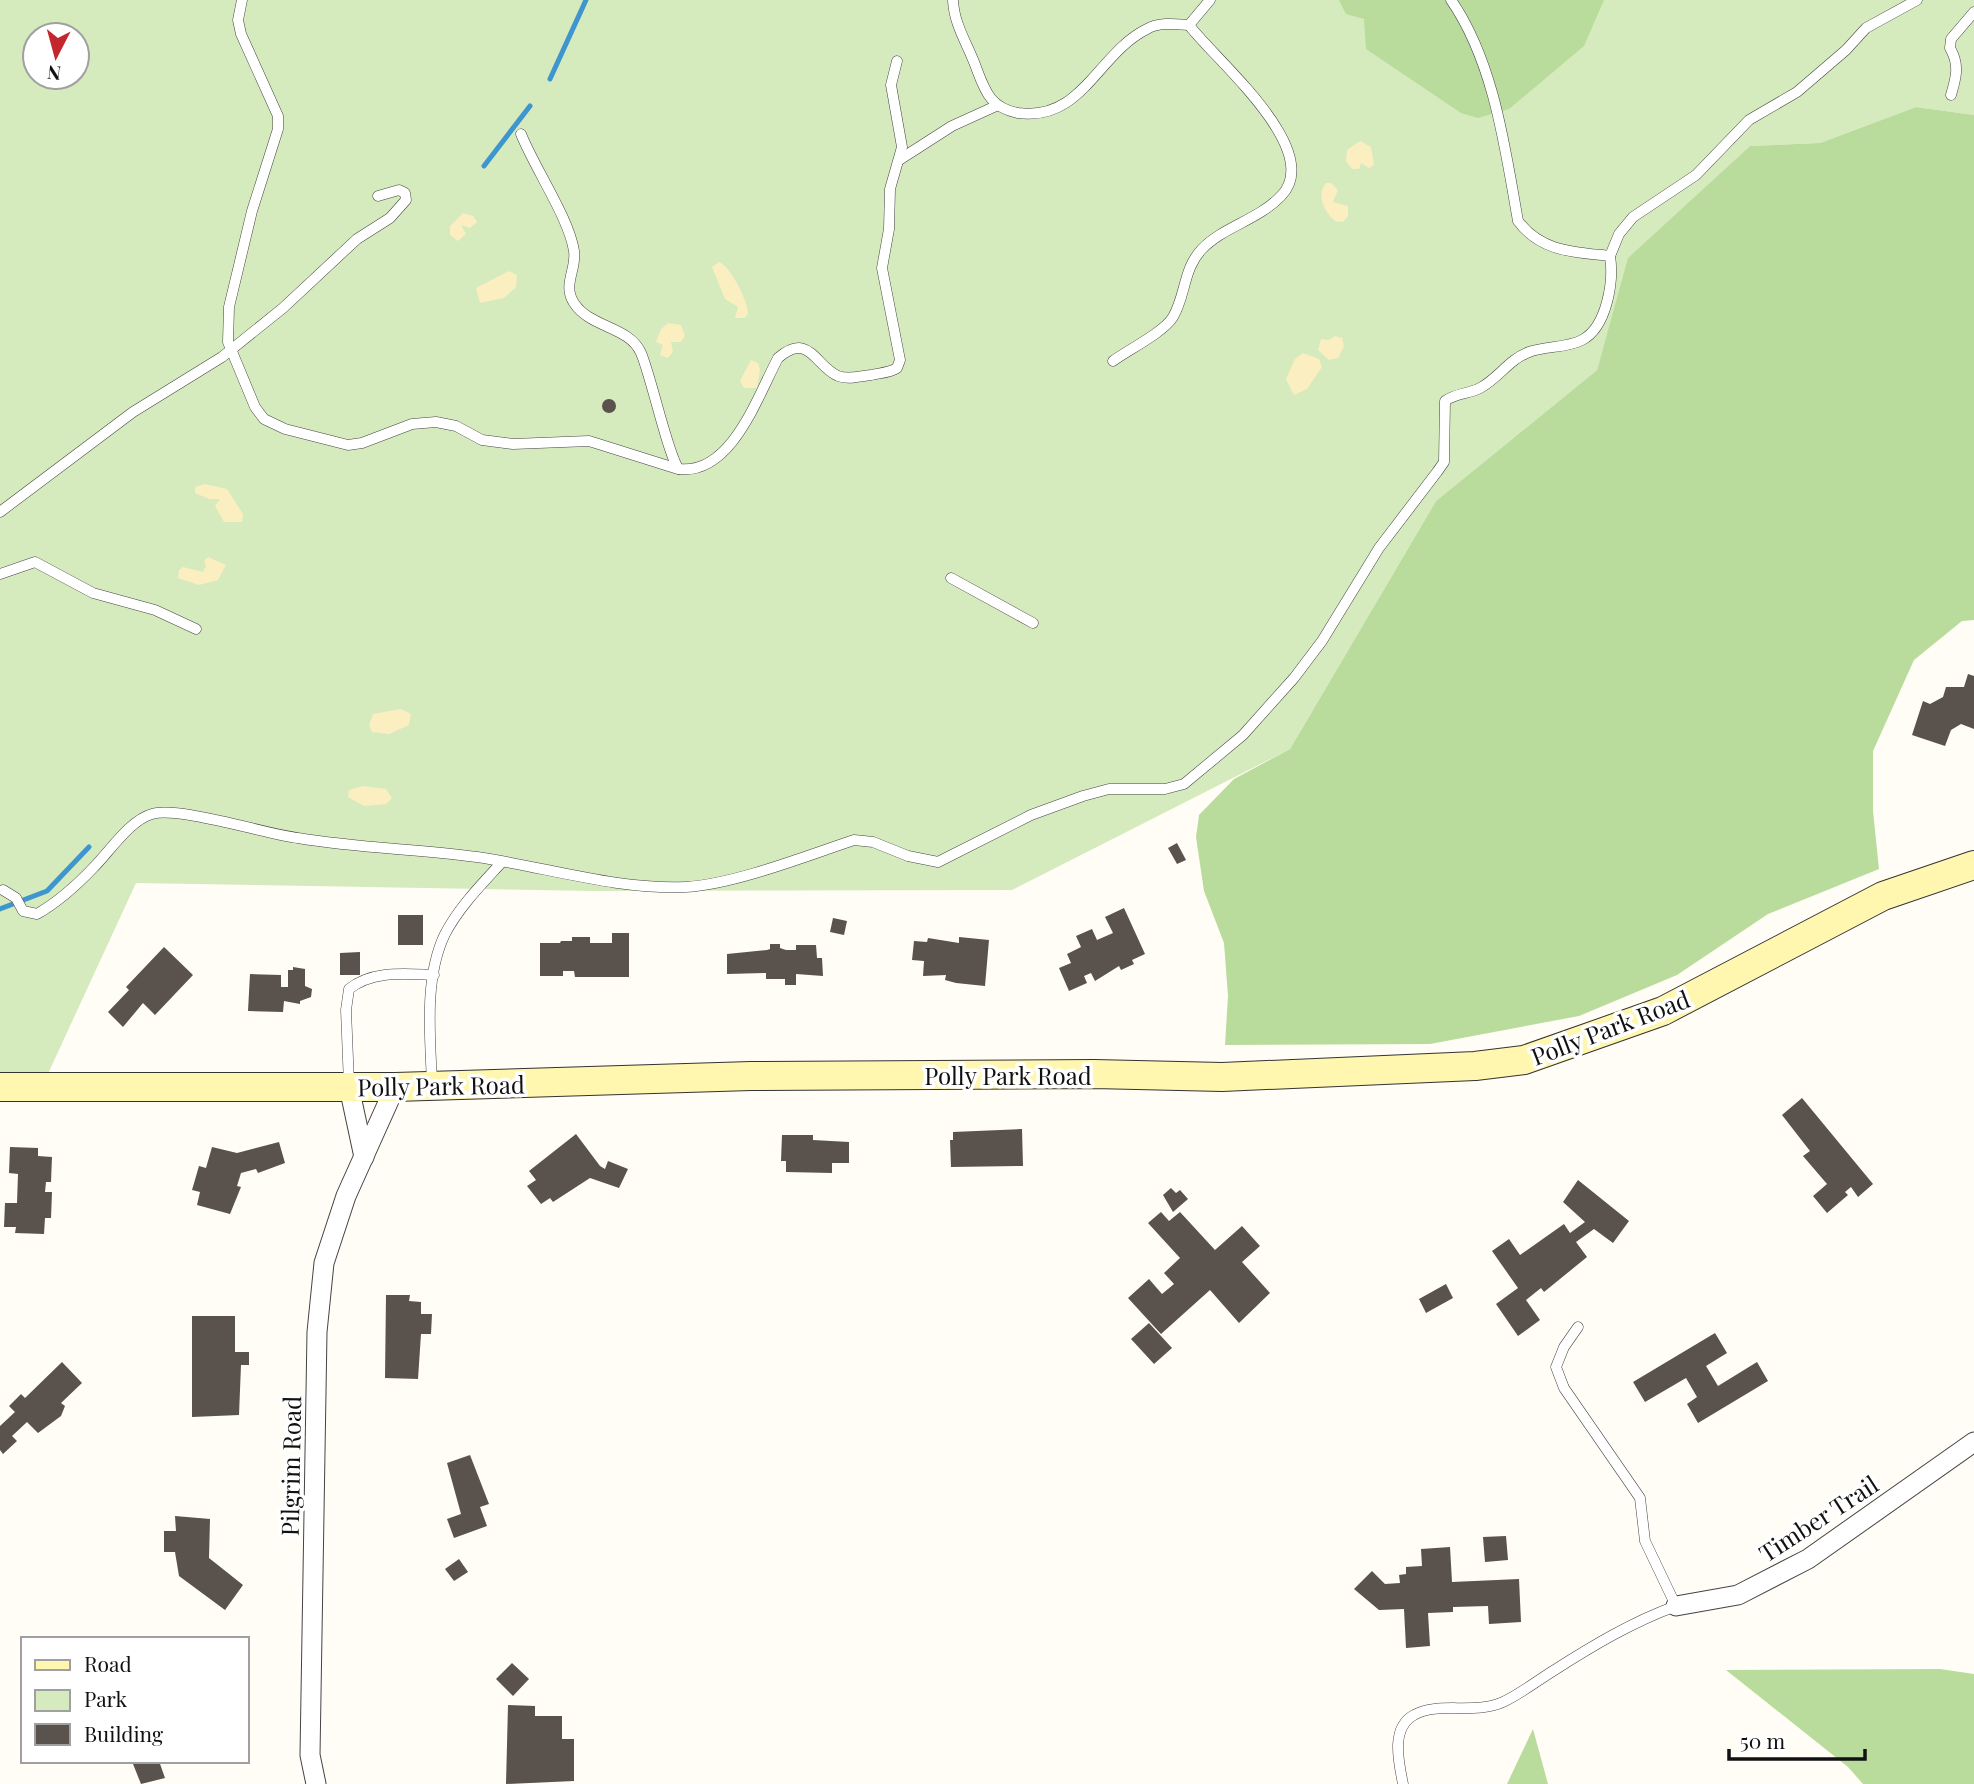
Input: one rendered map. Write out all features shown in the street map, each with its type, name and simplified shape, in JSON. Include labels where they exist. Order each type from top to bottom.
[{"type":"street","name":"Polly Park Road","points":[[0,1087],[395,1087],[760,1076],[1094,1074],[1223,1077],[1475,1066],[1524,1060],[1663,1011],[1883,896],[1974,865]]},
{"type":"street","points":[[349,1087],[364,1157]]},
{"type":"street","name":"Pilgrim Road","points":[[316,1784],[310,1755],[317,1332],[324,1263],[346,1196],[395,1087]]},
{"type":"street","name":"Timber Trail","points":[[1676,1606],[1738,1595],[1808,1559],[1974,1441]]},
{"type":"lane","points":[[242,0],[239,20],[241,34],[274,103],[278,129],[252,211],[229,307],[228,342],[255,407],[264,419],[285,429],[332,443],[362,443],[411,424],[436,422],[456,426],[482,440],[513,444],[589,440],[679,469],[704,466],[726,449],[747,420],[778,358],[787,350],[800,349],[812,353],[830,371],[845,377],[897,368],[900,360],[882,268],[889,229],[890,189],[899,160],[901,131],[891,85],[897,61]]},
{"type":"lane","points":[[953,0],[957,25],[986,93],[996,106]]},
{"type":"lane","points":[[1189,25],[1210,0]]},
{"type":"lane","points":[[1451,0],[1476,46],[1492,94],[1518,221],[1530,237],[1555,248],[1610,256]]},
{"type":"lane","points":[[3,891],[16,898],[23,911],[37,914],[78,883],[142,819],[160,813],[213,819],[239,827],[340,845],[502,862],[644,885],[685,887],[713,884],[854,840],[873,842],[908,856],[938,862],[1031,815],[1083,796],[1109,789],[1165,789],[1184,784],[1243,735],[1293,678],[1322,641],[1379,548],[1444,462],[1445,401],[1479,388],[1508,362],[1529,352],[1580,341],[1591,332],[1609,292],[1613,270],[1610,256],[1619,234],[1633,217],[1696,174],[1749,120],[1797,92],[1846,50],[1866,28],[1917,0]]},
{"type":"lane","points":[[1951,95],[1957,75],[1957,59],[1950,48],[1951,39],[1974,12]]},
{"type":"lane","points":[[899,160],[951,126],[996,106],[1028,114],[1041,114],[1063,107],[1137,35],[1150,27],[1171,23],[1189,25],[1274,121],[1290,159],[1288,183],[1284,193],[1258,215],[1222,233],[1199,252],[1187,272],[1174,316],[1113,361]]},
{"type":"lane","points":[[521,134],[542,182],[566,225],[575,252],[569,284],[574,303],[592,320],[620,333],[640,350],[664,423],[673,463],[679,469]]},
{"type":"lane","points":[[0,512],[133,412],[231,349],[283,308],[357,239],[390,218],[406,200],[405,193],[399,190],[378,197]]},
{"type":"lane","points":[[0,574],[34,562],[93,593],[155,610],[196,629]]},
{"type":"lane","points":[[951,578],[1033,623]]},
{"type":"lane","points":[[432,1086],[430,1023],[434,975],[444,935],[468,899],[502,862]]},
{"type":"lane","points":[[349,1087],[346,1010],[349,989],[360,979],[394,974],[434,975]]},
{"type":"lane","points":[[1403,1784],[1397,1750],[1401,1729],[1413,1715],[1437,1709],[1473,1710],[1503,1702],[1649,1616],[1676,1606],[1645,1541],[1640,1498],[1564,1388],[1556,1367],[1564,1347],[1578,1327]]},
{"type":"green space","points":[[0,0],[1974,0],[1974,115],[1916,107],[1820,143],[1750,146],[1629,258],[1597,370],[1436,501],[1290,749],[1012,890],[594,891],[136,883],[46,1078],[0,1078]]},
{"type":"green space","points":[[1339,0],[1604,0],[1584,46],[1509,109],[1478,118],[1461,113],[1366,49],[1364,19],[1346,14]]},
{"type":"green space","points":[[1916,107],[1974,115],[1974,620],[1962,621],[1914,660],[1873,751],[1873,811],[1879,869],[1768,914],[1677,975],[1579,1016],[1430,1044],[1225,1045],[1228,996],[1224,943],[1204,891],[1196,837],[1199,815],[1234,779],[1290,749],[1436,501],[1597,370],[1628,258],[1750,146],[1820,143]]},
{"type":"green space","points":[[1940,1669],[1974,1674],[1974,1784],[1863,1784],[1848,1767],[1726,1670]]},
{"type":"green space","points":[[1533,1729],[1548,1784],[1507,1784]]},
{"type":"sand","points":[[1360,141],[1371,147],[1374,165],[1369,168],[1361,163],[1359,169],[1352,169],[1346,161],[1347,150]]},
{"type":"sand","points":[[1326,183],[1331,183],[1338,190],[1333,202],[1348,206],[1348,216],[1343,222],[1335,221],[1325,208],[1322,193]]},
{"type":"sand","points":[[463,213],[473,216],[477,222],[470,228],[461,225],[466,234],[458,241],[450,235],[450,226]]},
{"type":"sand","points":[[719,262],[729,270],[742,293],[748,314],[745,318],[735,318],[738,307],[725,299],[712,267]]},
{"type":"sand","points":[[509,271],[517,275],[516,287],[504,298],[480,303],[476,288]]},
{"type":"sand","points":[[668,323],[681,325],[685,336],[681,342],[671,342],[673,352],[668,358],[660,355],[663,345],[656,342],[661,329]]},
{"type":"sand","points":[[1335,336],[1342,338],[1344,346],[1338,358],[1329,360],[1318,350],[1321,339],[1329,340]]},
{"type":"sand","points":[[1303,353],[1319,359],[1322,367],[1307,389],[1294,395],[1286,379],[1295,359]]},
{"type":"sand","points":[[751,360],[758,363],[760,370],[757,388],[744,388],[740,381]]},
{"type":"sand","points":[[205,484],[227,489],[243,514],[242,522],[224,522],[215,506],[220,499],[209,499],[195,493],[195,487]]},
{"type":"sand","points":[[208,557],[226,565],[218,580],[199,585],[178,578],[179,570],[183,567],[203,572],[206,566],[204,561]]},
{"type":"sand","points":[[401,709],[411,714],[409,725],[389,734],[372,732],[369,725],[373,714]]},
{"type":"sand","points":[[363,786],[386,789],[392,798],[386,804],[364,806],[348,797],[349,790]]},
{"type":"building","points":[[606,399],[612,399],[616,406],[612,413],[606,413],[602,409],[602,403]]},
{"type":"building","points":[[1968,674],[1974,676],[1974,729],[1961,724],[1951,730],[1945,746],[1912,735],[1923,701],[1930,704],[1943,697],[1946,687],[1964,687]]},
{"type":"building","points":[[1177,843],[1186,860],[1177,864],[1168,848]]},
{"type":"building","points":[[1124,908],[1145,954],[1132,960],[1134,964],[1121,970],[1119,966],[1095,981],[1091,973],[1084,976],[1087,983],[1069,991],[1059,968],[1071,963],[1067,954],[1081,947],[1076,936],[1092,929],[1097,940],[1113,933],[1105,917]]},
{"type":"building","points":[[398,915],[423,915],[423,945],[398,945]]},
{"type":"building","points":[[833,918],[847,921],[844,935],[830,932]]},
{"type":"building","points":[[612,933],[629,933],[629,977],[575,977],[574,971],[563,971],[563,976],[540,976],[540,943],[560,943],[572,941],[572,937],[590,937],[590,943],[612,943]]},
{"type":"building","points":[[959,937],[989,940],[985,986],[945,980],[946,975],[923,976],[924,961],[912,960],[914,941],[927,942],[928,938],[959,943]]},
{"type":"building","points":[[770,944],[780,944],[780,948],[786,950],[796,950],[796,945],[816,945],[817,958],[822,958],[823,976],[796,974],[796,985],[785,985],[785,979],[766,979],[766,973],[727,974],[727,954],[767,950],[770,949]]},
{"type":"building","points":[[164,947],[193,975],[155,1015],[143,1003],[123,1027],[108,1012],[129,990],[126,987]]},
{"type":"building","points":[[360,952],[360,975],[340,975],[340,953]]},
{"type":"building","points":[[293,967],[305,969],[305,986],[312,989],[311,997],[300,1001],[300,1004],[284,1001],[283,1012],[248,1011],[250,974],[281,975],[281,987],[288,987],[288,970],[293,970]]},
{"type":"building","points":[[1802,1098],[1873,1184],[1858,1197],[1851,1187],[1845,1192],[1848,1195],[1827,1213],[1813,1196],[1827,1184],[1803,1156],[1810,1151],[1782,1115]]},
{"type":"building","points":[[1022,1129],[1023,1166],[951,1167],[950,1140],[953,1140],[953,1132]]},
{"type":"building","points":[[576,1134],[600,1166],[605,1169],[608,1161],[628,1169],[619,1188],[590,1178],[553,1202],[550,1198],[541,1204],[527,1186],[536,1180],[529,1171]]},
{"type":"building","points":[[782,1135],[813,1135],[813,1140],[849,1142],[849,1163],[832,1163],[832,1173],[786,1172],[786,1161],[781,1161]]},
{"type":"building","points":[[279,1142],[285,1163],[258,1173],[256,1169],[241,1173],[237,1186],[241,1187],[230,1214],[197,1205],[200,1192],[192,1190],[199,1166],[206,1168],[212,1147],[237,1153]]},
{"type":"building","points":[[10,1147],[38,1148],[38,1156],[52,1157],[51,1182],[46,1182],[45,1192],[52,1192],[51,1218],[45,1218],[44,1234],[15,1233],[16,1227],[4,1227],[5,1203],[17,1203],[18,1174],[9,1173]]},
{"type":"building","points":[[1578,1180],[1629,1221],[1613,1243],[1594,1229],[1576,1242],[1587,1257],[1544,1292],[1541,1288],[1526,1300],[1540,1320],[1518,1336],[1496,1304],[1518,1288],[1492,1251],[1509,1239],[1520,1255],[1564,1224],[1570,1233],[1585,1222],[1563,1202]]},
{"type":"building","points":[[1171,1188],[1176,1193],[1180,1190],[1188,1199],[1173,1212],[1163,1195]]},
{"type":"building","points":[[1161,1212],[1169,1221],[1180,1212],[1215,1250],[1242,1226],[1260,1246],[1242,1262],[1270,1293],[1239,1323],[1210,1290],[1161,1334],[1128,1298],[1149,1279],[1162,1294],[1174,1284],[1164,1273],[1180,1258],[1148,1223]]},
{"type":"building","points":[[1446,1284],[1453,1298],[1426,1313],[1419,1299]]},
{"type":"building","points":[[386,1295],[410,1295],[409,1301],[421,1302],[421,1314],[432,1314],[431,1334],[421,1334],[418,1379],[385,1378]]},
{"type":"building","points":[[192,1316],[235,1316],[235,1352],[249,1352],[249,1365],[241,1365],[239,1415],[192,1417]]},
{"type":"building","points":[[1149,1323],[1172,1348],[1154,1364],[1131,1339]]},
{"type":"building","points":[[1715,1333],[1727,1353],[1706,1366],[1718,1386],[1757,1362],[1768,1381],[1698,1423],[1687,1404],[1697,1397],[1686,1378],[1645,1402],[1633,1382]]},
{"type":"building","points":[[62,1362],[82,1383],[61,1403],[65,1406],[61,1416],[38,1433],[27,1422],[12,1436],[17,1441],[3,1454],[0,1450],[0,1426],[15,1412],[9,1406],[21,1394],[25,1398]]},
{"type":"building","points":[[470,1455],[489,1504],[480,1507],[487,1526],[454,1538],[447,1519],[461,1514],[447,1463]]},
{"type":"building","points":[[175,1516],[210,1519],[209,1558],[243,1585],[225,1610],[179,1576],[175,1552],[164,1552],[164,1531],[176,1531]]},
{"type":"building","points":[[1506,1536],[1508,1560],[1485,1562],[1483,1537]]},
{"type":"building","points":[[1450,1547],[1452,1582],[1519,1579],[1521,1622],[1489,1624],[1488,1606],[1453,1607],[1453,1612],[1428,1613],[1430,1646],[1406,1648],[1404,1609],[1379,1610],[1354,1589],[1372,1571],[1385,1584],[1400,1583],[1399,1575],[1406,1574],[1406,1567],[1422,1566],[1421,1549]]},
{"type":"building","points":[[459,1559],[468,1572],[454,1581],[445,1569]]},
{"type":"building","points":[[512,1663],[529,1679],[513,1696],[496,1679]]},
{"type":"building","points":[[508,1705],[535,1706],[535,1716],[562,1716],[562,1739],[574,1739],[574,1781],[506,1784]]},
{"type":"building","points":[[160,1763],[165,1778],[141,1784],[133,1764]]},
{"type":"waterway","points":[[550,79],[586,0]]},
{"type":"waterway","points":[[484,166],[530,106]]},
{"type":"waterway","points":[[0,909],[47,891],[89,847]]}]
